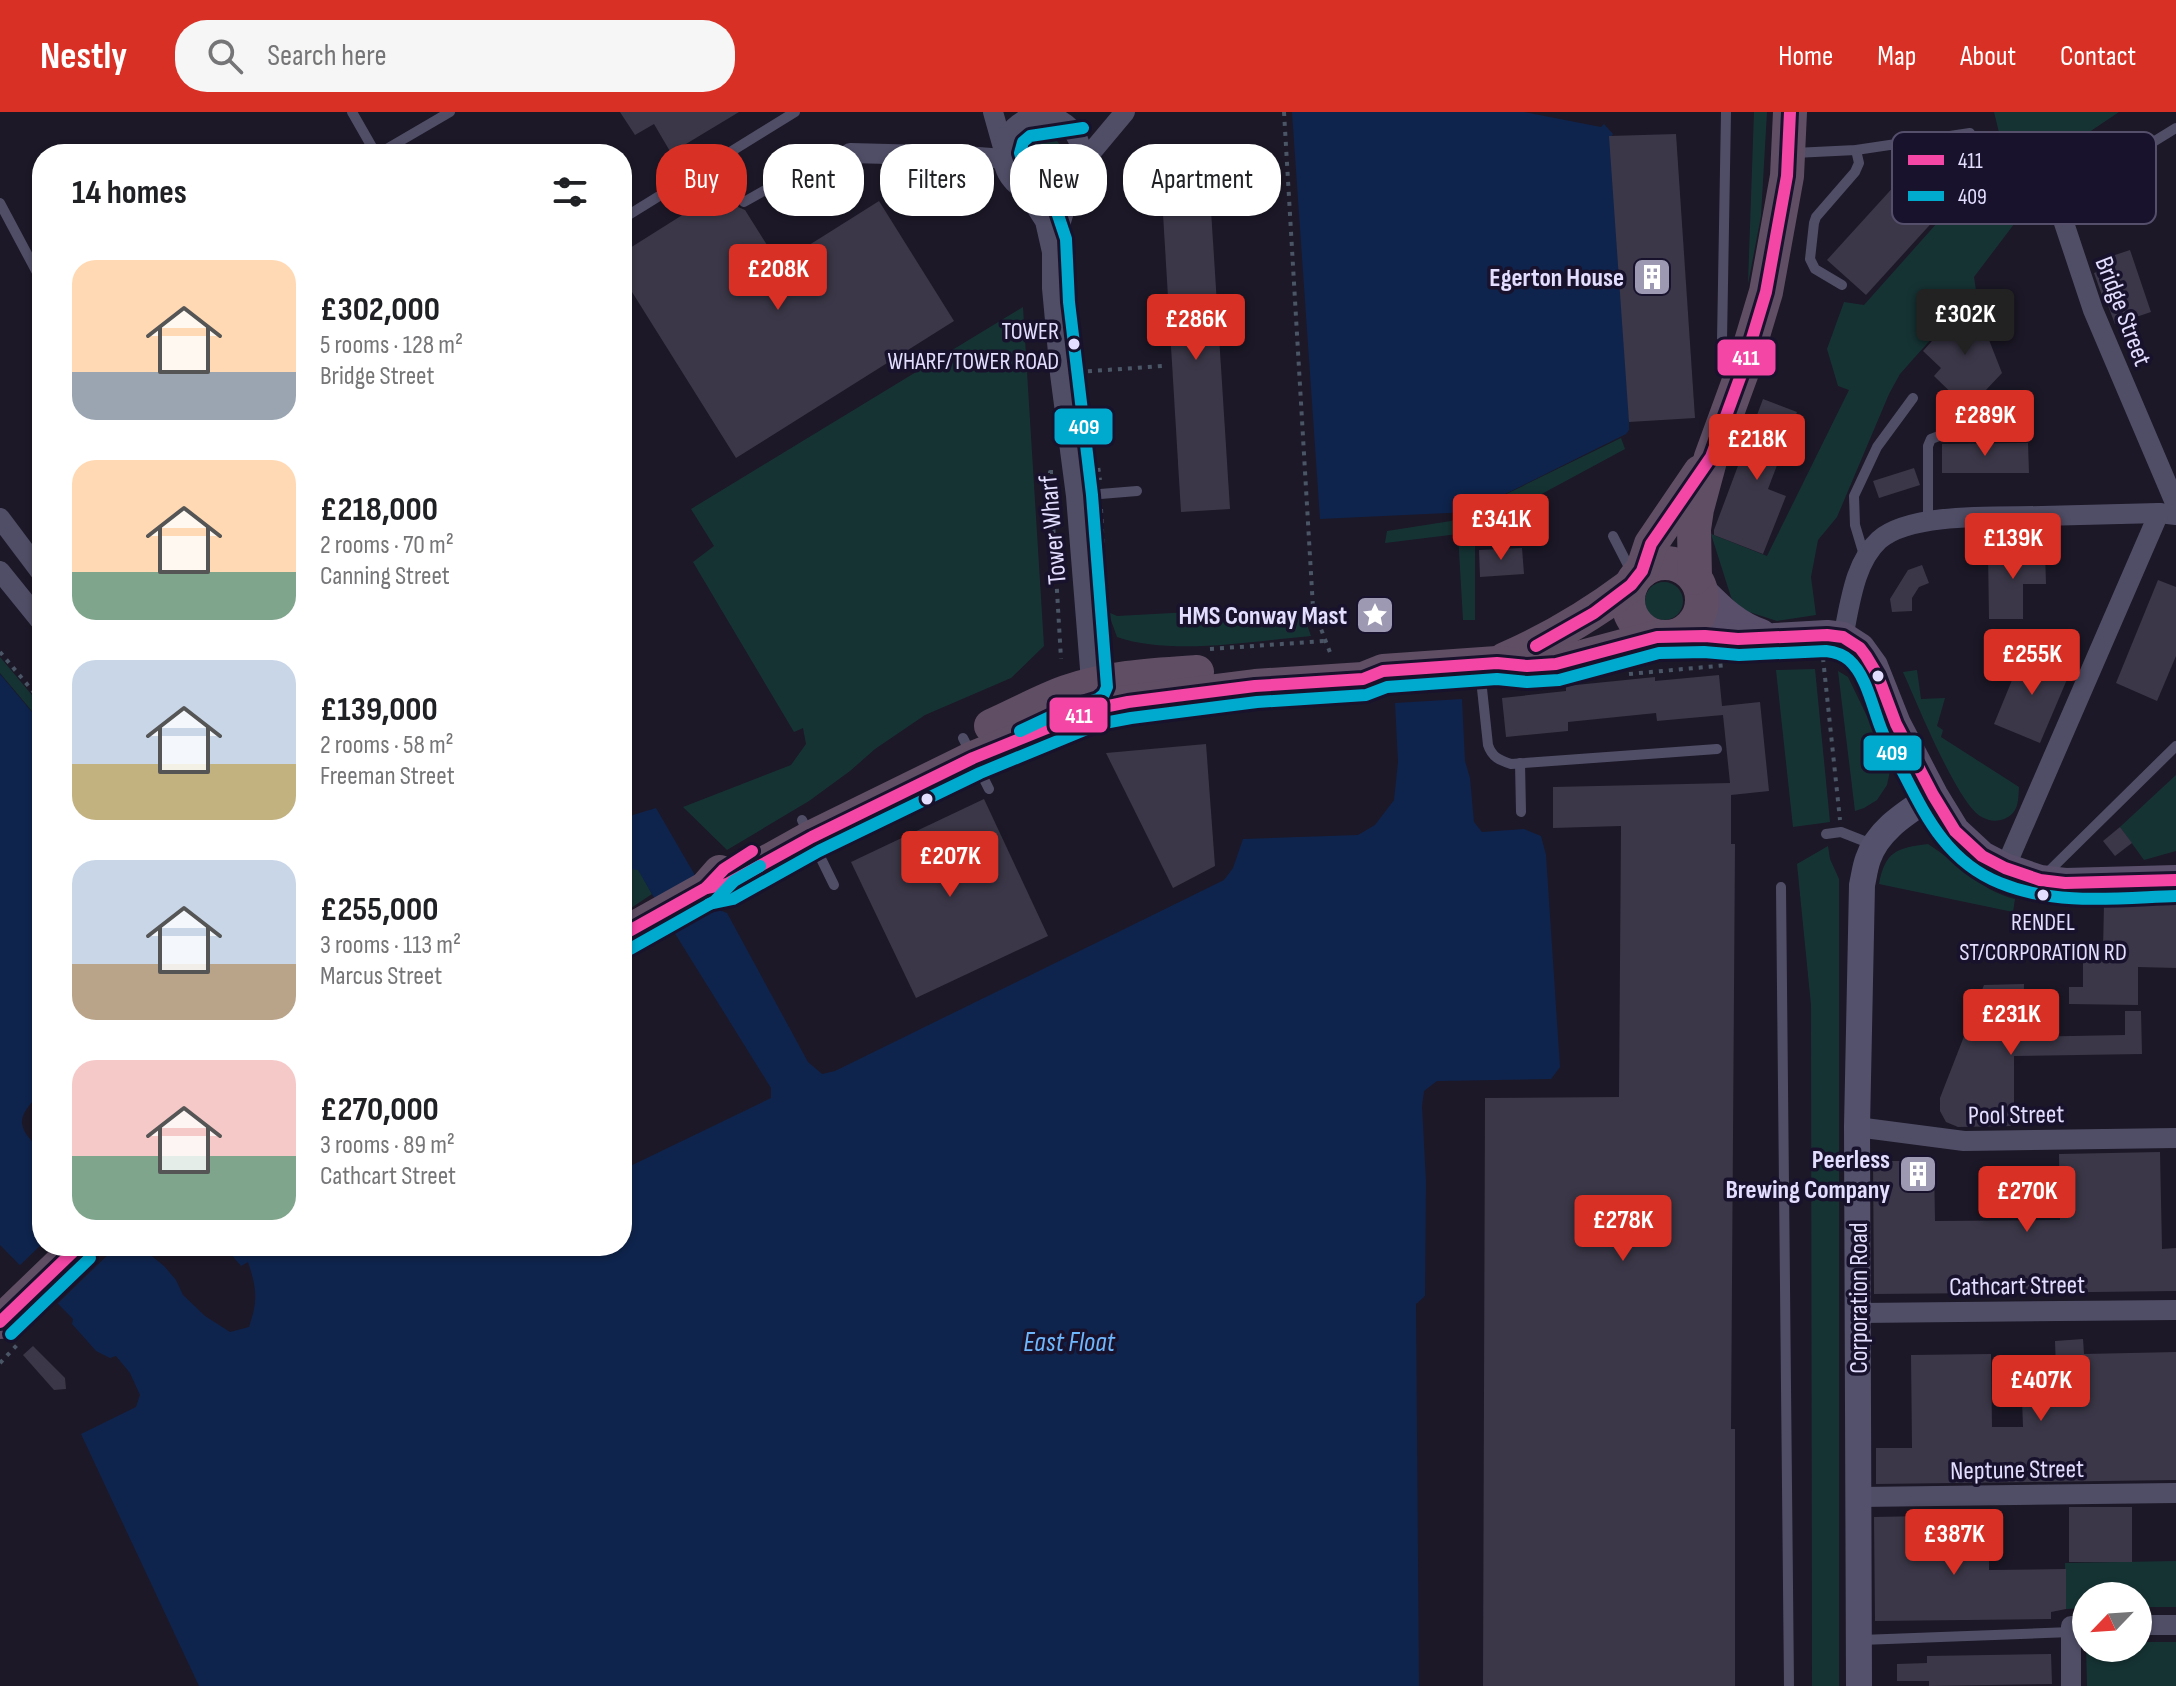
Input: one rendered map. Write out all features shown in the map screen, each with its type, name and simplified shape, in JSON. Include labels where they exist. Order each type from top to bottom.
[{"type":"highway","points":[[632,929],[706,888],[724,869],[968,748],[1063,693],[1128,702],[1255,686],[1363,679],[1383,671],[1488,663],[1527,666],[1556,664],[1682,633],[1696,621],[1702,606],[1694,529],[1711,457],[1741,375],[1766,292],[1787,176],[1790,112]]},
{"type":"highway","points":[[1663,637],[1640,628],[1628,604],[1651,544],[1711,457]]},
{"type":"highway","points":[[1488,663],[1543,643],[1594,613],[1652,566],[1666,563],[1683,568],[1698,584]]},
{"type":"highway","points":[[1092,697],[1126,677],[1364,662],[1383,671]]},
{"type":"highway","points":[[0,1322],[68,1256]]},
{"type":"main road","points":[[1698,584],[1737,624],[1774,638]]},
{"type":"main road","points":[[1663,637],[1843,637],[1860,648],[1873,666],[1896,724],[1933,795],[1955,831],[1982,856],[2040,880],[2065,883],[2176,880]]},
{"type":"main road","name":"Corporation Road","points":[[1859,1686],[1857,1127],[1862,885],[1869,856],[1883,834],[1901,816],[1933,795]]},
{"type":"main road","points":[[2131,881],[2176,871]]},
{"type":"street","points":[[993,112],[1010,176]]},
{"type":"street","points":[[1004,155],[1006,140],[1017,125],[1042,115],[1080,112]]},
{"type":"street","points":[[1099,144],[1125,112]]},
{"type":"street","points":[[1042,115],[1063,122],[1079,144]]},
{"type":"street","points":[[864,153],[1004,155]]},
{"type":"street","name":"Tower Wharf","points":[[1042,216],[1052,252],[1052,288],[1076,496],[1092,697]]},
{"type":"street","name":"Tower Wharf","points":[[1052,252],[1063,216]]},
{"type":"street","name":"Bridge Street","points":[[2065,224],[2093,310],[2170,511]]},
{"type":"street","points":[[1843,637],[1865,557],[1880,539],[1903,527],[1945,519],[2170,511],[2005,868]]},
{"type":"street","points":[[0,518],[32,561]]},
{"type":"street","points":[[0,571],[32,611]]},
{"type":"street","name":"Pool Street","points":[[1857,1127],[1964,1141],[2176,1138]]},
{"type":"street","name":"Cathcart Street","points":[[1859,1313],[2176,1310]]},
{"type":"street","name":"Neptune Street","points":[[1860,1497],[2176,1493]]},
{"type":"street","points":[[2152,1625],[2176,1625]]},
{"type":"street","points":[[2071,1686],[2074,1662]]},
{"type":"lane","points":[[352,112],[371,144]]},
{"type":"lane","points":[[394,144],[450,112]]},
{"type":"lane","points":[[632,213],[795,112]]},
{"type":"lane","points":[[1722,341],[1726,112]]},
{"type":"lane","points":[[2156,140],[2176,128]]},
{"type":"lane","points":[[1788,154],[1892,145]]},
{"type":"lane","points":[[1842,285],[1815,269],[1810,259],[1816,217],[1855,172],[1859,163],[1856,150]]},
{"type":"lane","points":[[0,203],[32,263]]},
{"type":"lane","points":[[1865,557],[1855,525],[1854,496],[1877,447],[1913,398]]},
{"type":"lane","points":[[1928,522],[1928,446],[1931,439],[1939,436],[1990,435],[2015,419]]},
{"type":"lane","points":[[1076,496],[1137,491]]},
{"type":"lane","points":[[1613,536],[1636,578]]},
{"type":"lane","points":[[1488,663],[1488,745],[1497,759],[1511,764],[1717,749]]},
{"type":"lane","points":[[2040,880],[2176,746]]},
{"type":"lane","points":[[968,748],[989,789]]},
{"type":"lane","points":[[1520,763],[1521,812]]},
{"type":"lane","points":[[807,828],[834,885]]},
{"type":"lane","points":[[1826,834],[1841,832],[1875,845]]},
{"type":"lane","points":[[1781,887],[1789,1686]]},
{"type":"lane","points":[[1859,1640],[2072,1629]]},
{"type":"path","points":[[1284,112],[1313,608],[1334,664]]},
{"type":"path","points":[[1060,374],[1163,366]]},
{"type":"path","points":[[1061,659],[1050,472],[1072,469]]},
{"type":"path","points":[[0,652],[32,690]]},
{"type":"path","points":[[1814,655],[1822,656],[1841,832]]},
{"type":"path","points":[[1628,674],[1738,663]]},
{"type":"green space","points":[[1754,112],[1767,112],[1761,216],[1748,284]]},
{"type":"green space","points":[[1994,112],[2119,112],[2089,132],[1999,132]]},
{"type":"green space","points":[[1041,134],[1057,140],[1059,144],[1023,144],[1025,140]]},
{"type":"green space","points":[[1936,224],[2014,224],[1974,277],[1976,290],[1900,374],[1889,394],[1837,517],[1818,540],[1811,577],[1816,615],[1777,621],[1740,609],[1731,597],[1711,534],[1767,556],[1849,390],[1838,386],[1827,349],[1844,302],[1864,305]]},
{"type":"green space","points":[[1023,307],[1044,646],[1011,678],[925,715],[875,749],[809,801],[727,850],[683,807],[791,765],[806,744],[803,728],[794,732],[693,562],[714,546],[691,509]]},
{"type":"green space","points":[[1621,438],[1625,449],[1484,525],[1477,534],[1475,546],[1475,620],[1463,620],[1458,534],[1385,543],[1387,531],[1451,521]]},
{"type":"green space","points":[[1664,582],[1677,588],[1683,601],[1677,614],[1664,620],[1651,614],[1645,601],[1651,588]]},
{"type":"green space","points":[[1108,612],[1117,616],[1191,612],[1303,613],[1311,636],[1213,646],[1163,646],[1117,637]]},
{"type":"green space","points":[[0,657],[32,695],[32,711],[0,673]]},
{"type":"green space","points":[[1815,669],[1830,822],[1793,827],[1776,670]]},
{"type":"green space","points":[[1917,670],[1921,699],[1945,698],[1937,726],[1943,730],[1941,737],[2019,787],[2017,806],[2009,816],[1995,821],[1983,818],[1960,791],[1903,672]]},
{"type":"green space","points":[[1838,671],[1848,677],[1891,766],[1887,785],[1877,800],[1855,811]]},
{"type":"green space","points":[[2176,775],[2176,851],[2144,860],[2120,827]]},
{"type":"green space","points":[[1928,844],[1991,890],[2015,899],[2013,912],[1879,884],[1885,864],[1894,853]]},
{"type":"green space","points":[[1828,846],[1839,879],[1839,1686],[1812,1686],[1811,1005],[1797,864]]},
{"type":"green space","points":[[632,869],[638,869],[652,894],[632,907]]},
{"type":"green space","points":[[2176,1561],[2176,1607],[2152,1607],[2152,1582],[2072,1582],[2072,1609],[2066,1609],[2065,1563]]},
{"type":"green space","points":[[2152,1642],[2176,1642],[2176,1686],[2087,1686],[2086,1662],[2152,1662]]},
{"type":"water","points":[[1292,112],[1524,112],[1601,127],[1604,124],[1613,134],[1629,418],[1626,434],[1469,512],[1320,519]]},
{"type":"water","name":"East Float","points":[[0,674],[32,712],[32,1103],[24,1114],[22,1126],[32,1141],[32,1256],[152,1256],[176,1280],[183,1295],[205,1316],[230,1332],[249,1327],[255,1295],[248,1262],[241,1266],[232,1256],[632,1256],[632,1165],[771,1098],[771,1088],[638,870],[632,869],[633,815],[656,808],[714,908],[727,913],[808,1062],[822,1074],[835,1071],[1224,880],[1233,868],[1243,839],[1358,835],[1375,825],[1394,800],[1398,762],[1395,703],[1462,699],[1465,761],[1470,778],[1474,822],[1482,832],[1524,829],[1541,836],[1546,855],[1560,1067],[1551,1079],[1437,1081],[1424,1091],[1425,1296],[1416,1304],[1419,1686],[199,1686],[81,1434],[136,1407],[140,1395],[130,1373],[116,1356],[110,1358],[96,1351],[72,1324],[73,1319],[0,1245]]},
{"type":"pier","points":[[32,1254],[32,1256],[107,1256],[55,1306],[18,1267]]},
{"type":"building","points":[[620,112],[739,112],[686,144],[666,144],[654,124],[635,135]]},
{"type":"building","name":"Egerton House","points":[[1676,134],[1695,418],[1629,422],[1609,136]]},
{"type":"building","points":[[1892,189],[1892,224],[1931,224],[1866,295],[1827,260]]},
{"type":"building","points":[[879,201],[880,216],[888,216],[954,321],[736,458],[632,292],[632,247],[681,216],[747,216],[747,213],[779,264],[855,216],[864,216],[864,210]]},
{"type":"building","points":[[1163,216],[1211,216],[1230,509],[1181,512]]},
{"type":"building","points":[[2130,250],[2151,312],[2115,324],[2094,273],[2097,272],[2094,262]]},
{"type":"building","points":[[1965,304],[1980,317],[2002,373],[1968,409],[1934,376],[1941,368],[1923,351]]},
{"type":"building","points":[[1763,399],[1797,412],[1768,489],[1786,496],[1763,554],[1714,535],[1714,530]]},
{"type":"building","points":[[2028,443],[2029,473],[1942,473],[1942,444]]},
{"type":"building","points":[[1914,468],[1920,485],[1879,498],[1873,481]]},
{"type":"building","points":[[1522,548],[1524,574],[1480,577],[1479,550]]},
{"type":"building","points":[[1988,552],[2045,552],[2046,584],[2023,584],[2023,619],[1989,619]]},
{"type":"building","points":[[1922,565],[1929,583],[1919,587],[1912,598],[1912,611],[1892,612],[1890,599],[1908,570]]},
{"type":"building","points":[[2158,580],[2176,587],[2176,656],[2157,701],[2116,683]]},
{"type":"building","points":[[2024,651],[2071,670],[2040,743],[1994,724]]},
{"type":"building","points":[[1719,675],[1722,706],[1760,702],[1769,791],[1731,795],[1731,844],[1735,844],[1731,1429],[1735,1429],[1735,1686],[1483,1686],[1485,1098],[1619,1097],[1621,826],[1553,828],[1553,787],[1730,783],[1723,715],[1657,721],[1656,713],[1568,722],[1568,731],[1506,737],[1502,698],[1566,691],[1566,686],[1655,677],[1655,681]]},
{"type":"building","points":[[1206,744],[1215,866],[1173,888],[1106,753]]},
{"type":"building","points":[[984,799],[1048,936],[916,998],[851,862]]},
{"type":"building","points":[[2120,827],[2132,843],[2115,856],[2103,841]]},
{"type":"building","points":[[2104,904],[2176,904],[2176,968],[2138,967],[2138,1005],[2069,1004],[2069,987],[2083,987],[2083,950],[2103,950]]},
{"type":"building","points":[[2024,984],[2023,1037],[2125,1035],[2125,1011],[2141,1011],[2142,1054],[2014,1056],[2014,1126],[1958,1127],[1946,1122],[1940,1111],[1940,1098],[1984,985]]},
{"type":"building","points":[[2160,1152],[2162,1249],[2176,1248],[2176,1291],[2020,1293],[2019,1279],[1991,1280],[1991,1293],[1874,1294],[1873,1161],[1934,1161],[1935,1221],[2060,1220],[2059,1154]]},
{"type":"building","points":[[2083,1339],[2084,1354],[2176,1352],[2176,1480],[1876,1484],[1876,1448],[1912,1448],[1911,1355],[1991,1354],[1992,1427],[2023,1427],[2022,1399],[2057,1398],[2055,1341]]},
{"type":"building","points":[[33,1346],[65,1378],[66,1389],[54,1390],[23,1355]]},
{"type":"building","points":[[2069,1507],[2132,1507],[2132,1562],[2069,1562]]},
{"type":"building","points":[[1925,1516],[1925,1529],[1989,1528],[1989,1570],[2066,1569],[2066,1609],[2051,1612],[2051,1619],[1875,1621],[1874,1517]]},
{"type":"building","points":[[2051,1654],[2052,1684],[1929,1686],[1929,1681],[1897,1681],[1897,1664],[1927,1663],[1927,1656]]},
{"type":"transit line","name":"411","points":[[1536,646],[1594,613],[1631,585],[1642,571],[1651,544],[1711,457],[1741,375],[1766,292],[1787,176],[1790,112]]},
{"type":"transit line","name":"409","points":[[1020,731],[1069,708],[1098,699],[1107,687],[1092,495],[1069,302],[1066,239],[1055,206],[1024,166],[1020,153],[1023,142],[1030,136],[1083,128]]},
{"type":"transit line","name":"411","points":[[706,888],[727,884],[812,837],[973,758],[1094,709],[1255,686],[1363,679],[1383,671],[1497,663],[1527,666],[1556,664],[1657,637],[1738,639],[1827,635],[1843,637],[1866,656],[1878,676],[1896,724],[1933,795],[1955,831],[1982,856],[2040,880],[2065,883],[2176,880]]},
{"type":"transit line","name":"409","points":[[709,904],[733,899],[819,851],[980,773],[1099,724],[1257,702],[1366,695],[1387,687],[1497,679],[1527,682],[1559,680],[1659,653],[1739,655],[1826,651],[1846,658],[1855,666],[1868,691],[1885,739],[1923,809],[1942,839],[1967,864],[2000,883],[2043,895],[2087,899],[2176,896]]},
{"type":"transit line","name":"411","points":[[632,929],[706,888],[724,869],[752,851]]},
{"type":"transit line","name":"409","points":[[632,948],[715,901],[734,881],[760,866]]},
{"type":"transit line","name":"411","points":[[0,1322],[69,1256]]},
{"type":"transit line","name":"409","points":[[11,1334],[90,1258]]},
{"type":"place","name":"Egerton House","points":[[1652,277]]},
{"type":"place","name":"TOWER WHARF/TOWER ROAD","points":[[1074,344]]},
{"type":"place","name":"HMS Conway Mast","points":[[1375,615]]},
{"type":"place","name":"RENDEL ST/CORPORATION RD","points":[[2043,895]]},
{"type":"place","name":"Peerless Brewing Company","points":[[1918,1174]]}]
